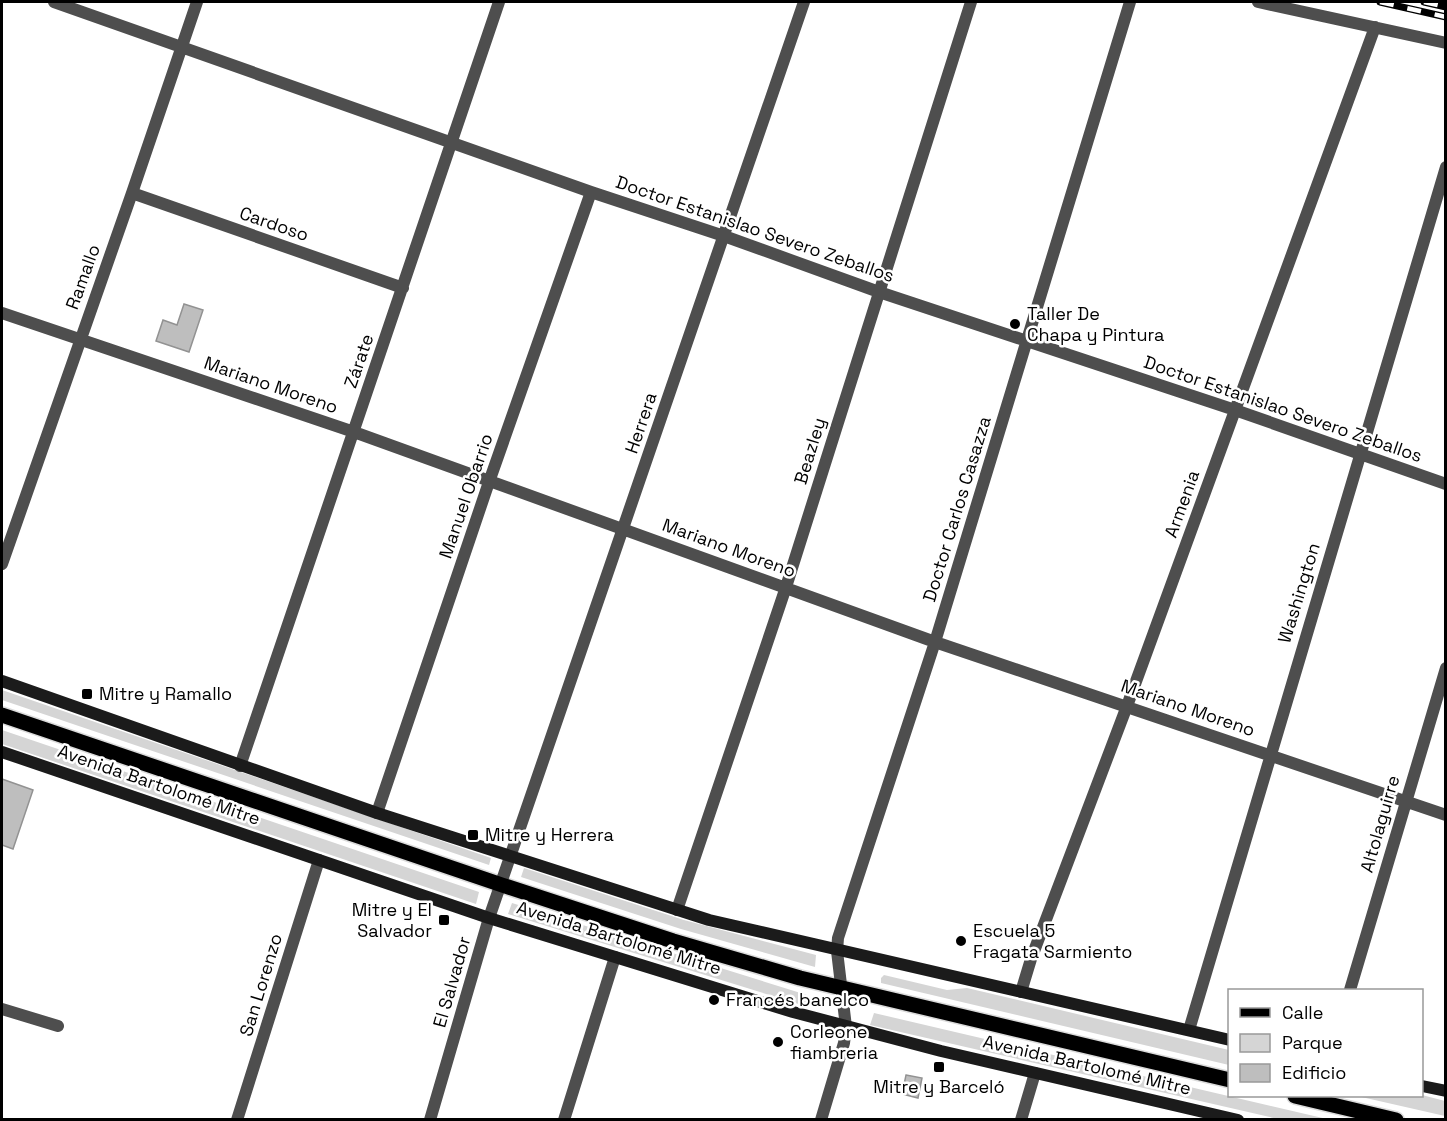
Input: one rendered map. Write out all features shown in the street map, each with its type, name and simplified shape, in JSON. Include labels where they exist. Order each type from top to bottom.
[{"type":"main road","name":"Avenida Bartolomé Mitre","points":[[2,715],[673,941],[800,978],[1228,1080]]},
{"type":"main road","points":[[1303,1097],[1396,1119]]},
{"type":"street","name":"Doctor Estanislao Severo Zeballos","points":[[54,2],[879,292],[1235,410],[1446,484]]},
{"type":"street","name":"Ramallo","points":[[2,564],[197,2]]},
{"type":"street","name":"Zárate","points":[[240,765],[499,2]]},
{"type":"street","name":"Herrera","points":[[512,855],[804,2]]},
{"type":"street","name":"Beazley","points":[[677,910],[786,587],[971,2]]},
{"type":"street","name":"Doctor Carlos Casazza","points":[[821,1119],[844,1043],[846,1027],[837,951],[838,938],[935,642],[1130,2]]},
{"type":"street","points":[[1258,2],[1446,43]]},
{"type":"street","name":"Armenia","points":[[1021,992],[1035,948],[1127,706],[1375,27]]},
{"type":"street","name":"Washington","points":[[1189,1030],[1446,167]]},
{"type":"street","name":"Manuel Obarrio","points":[[377,813],[489,482],[591,192]]},
{"type":"street","name":"Cardoso","points":[[132,193],[403,288]]},
{"type":"street","name":"Mariano Moreno","points":[[2,312],[354,432],[935,642],[1446,814]]},
{"type":"street","name":"Altolaguirre","points":[[1350,989],[1446,668]]},
{"type":"street","points":[[2,681],[377,813],[709,920],[1228,1040]]},
{"type":"street","name":"Avenida Bartolomé Mitre","points":[[2,752],[489,918],[846,1027],[1238,1119]]},
{"type":"street","name":"El Salvador","points":[[430,1119],[489,918],[512,855]]},
{"type":"street","name":"San Lorenzo","points":[[237,1119],[319,860]]},
{"type":"street","points":[[564,1119],[615,957]]},
{"type":"street","points":[[2,1009],[58,1026]]},
{"type":"street","points":[[1021,1119],[1035,1073]]},
{"type":"street","points":[[1423,1086],[1446,1091]]},
{"type":"green space","points":[[2,690],[491,858],[489,865],[2,700]]},
{"type":"green space","points":[[2,730],[479,892],[476,904],[2,744]]},
{"type":"green space","points":[[524,868],[684,920],[816,955],[815,967],[681,929],[521,877]]},
{"type":"green space","points":[[512,903],[807,995],[805,1006],[508,914]]},
{"type":"green space","points":[[884,975],[947,990],[967,988],[1228,1050],[1228,1065],[881,983]]},
{"type":"green space","points":[[874,1013],[1327,1119],[1278,1119],[870,1025]]},
{"type":"green space","points":[[1423,1095],[1445,1101],[1445,1116],[1361,1097]]},
{"type":"building","points":[[184,304],[203,310],[189,352],[156,341],[163,320],[177,325]]},
{"type":"building","points":[[2,779],[33,790],[13,849],[2,845]]},
{"type":"building","points":[[906,1075],[922,1078],[918,1098],[902,1094]]},
{"type":"railway","points":[[1380,2],[1446,17]]},
{"type":"railway","points":[[1424,2],[1446,7]]},
{"type":"place","name":"Taller De Chapa y Pintura","points":[[1015,324]]},
{"type":"place","name":"Mitre y Ramallo","points":[[87,694]]},
{"type":"place","name":"Mitre y Herrera","points":[[473,835]]},
{"type":"place","name":"Mitre y El Salvador","points":[[444,920]]},
{"type":"place","name":"Escuela 5 Fragata Sarmiento","points":[[961,941]]},
{"type":"place","name":"Francés banelco","points":[[714,1000]]},
{"type":"place","name":"Corleone fiambreria","points":[[778,1042]]},
{"type":"place","name":"Mitre y Barceló","points":[[939,1067]]}]
